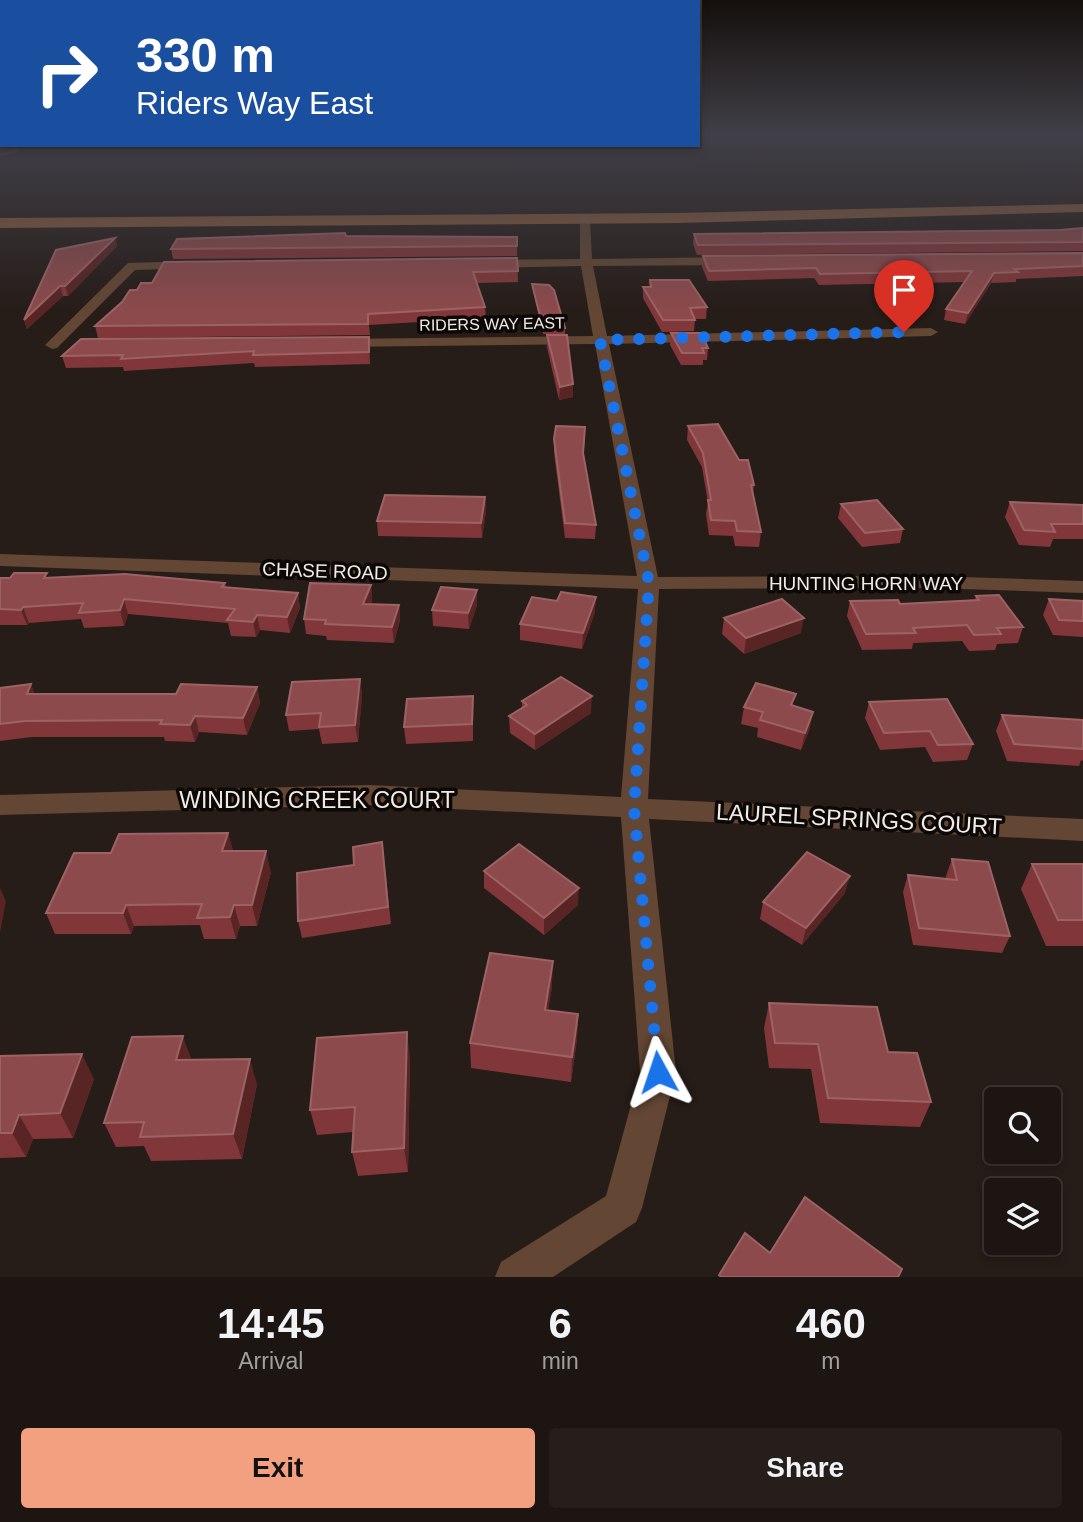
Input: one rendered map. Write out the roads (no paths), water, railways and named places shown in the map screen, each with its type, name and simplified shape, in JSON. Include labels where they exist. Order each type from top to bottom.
[{"type":"main road","points":[[0,223],[585,220],[891,215],[1083,208]]},
{"type":"street","points":[[516,1277],[622,1208],[658,1072],[634,808],[649,583],[586,263],[585,220]]},
{"type":"street","points":[[476,264],[751,261]]},
{"type":"street","points":[[52,345],[132,266],[201,265]]},
{"type":"street","name":"RIDERS WAY EAST","points":[[326,343],[931,332]]},
{"type":"street","points":[[52,345],[80,345]]},
{"type":"street","name":"CHASE ROAD","points":[[0,560],[649,583]]},
{"type":"street","name":"HUNTING HORN WAY","points":[[649,583],[931,582],[1083,587]]},
{"type":"street","name":"WINDING CREEK COURT","points":[[0,805],[369,795],[634,808]]},
{"type":"street","name":"LAUREL SPRINGS COURT","points":[[634,808],[1083,830]]}]
